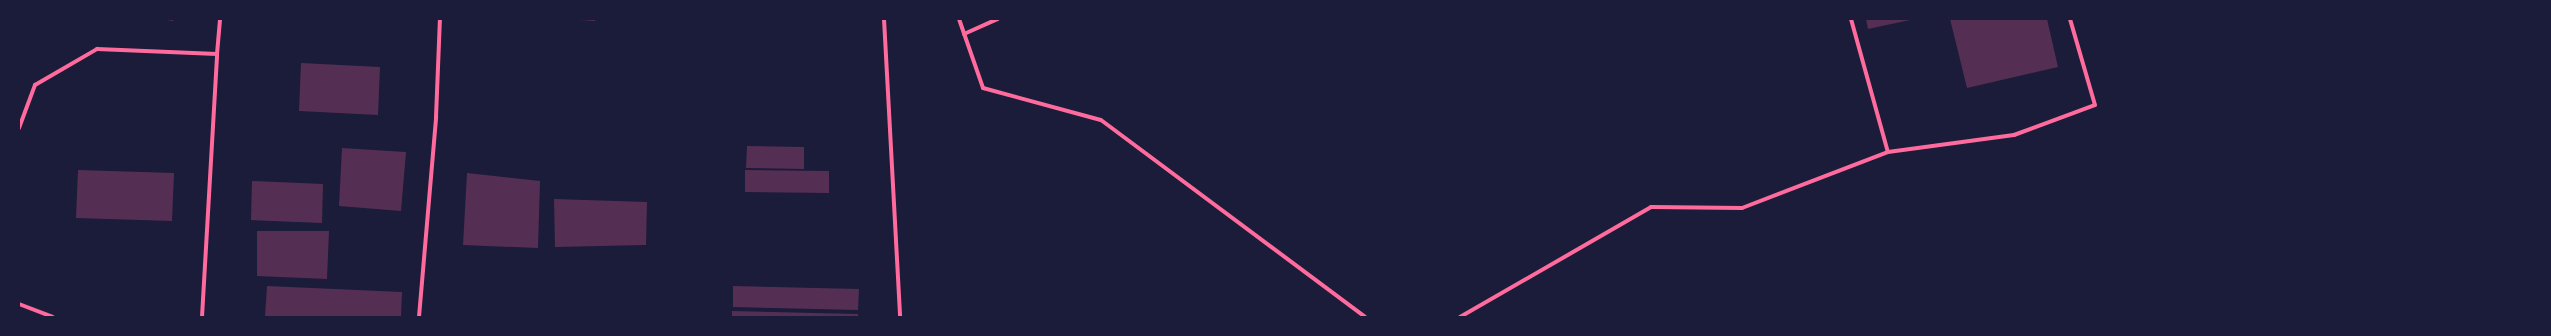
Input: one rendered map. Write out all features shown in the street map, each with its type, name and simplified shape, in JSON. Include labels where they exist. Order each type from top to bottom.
[{"type":"street","points":[[202,317],[220,19]]},
{"type":"street","points":[[419,317],[436,117],[440,19]]},
{"type":"street","points":[[884,19],[900,317]]},
{"type":"street","points":[[959,19],[983,88],[1101,120],[1365,317]]},
{"type":"street","points":[[964,34],[998,19]]},
{"type":"street","points":[[1851,19],[1888,152]]},
{"type":"street","points":[[1460,317],[1651,207],[1742,208],[1888,152],[2014,135],[2095,105],[2070,19]]},
{"type":"street","points":[[19,128],[35,85],[97,48],[217,54]]},
{"type":"street","points":[[19,304],[53,317]]},
{"type":"building","points":[[161,19],[173,19],[173,21]]},
{"type":"building","points":[[595,19],[595,21],[580,20]]},
{"type":"building","points":[[1866,19],[1910,19],[1910,20],[1868,29]]},
{"type":"building","points":[[1950,19],[2047,19],[2058,67],[1967,88]]},
{"type":"building","points":[[301,63],[380,67],[378,115],[299,111]]},
{"type":"building","points":[[747,146],[804,147],[804,169],[746,168]]},
{"type":"building","points":[[342,148],[406,152],[401,211],[339,206]]},
{"type":"building","points":[[78,170],[174,173],[172,221],[76,218]]},
{"type":"building","points":[[745,170],[829,171],[829,193],[745,192]]},
{"type":"building","points":[[467,173],[540,181],[538,248],[463,245]]},
{"type":"building","points":[[252,181],[323,184],[322,223],[251,220]]},
{"type":"building","points":[[554,199],[647,202],[646,245],[555,247]]},
{"type":"building","points":[[257,231],[329,231],[327,279],[257,276]]},
{"type":"building","points":[[267,286],[402,292],[401,317],[265,317]]},
{"type":"building","points":[[733,286],[859,289],[858,310],[733,307]]},
{"type":"building","points":[[732,311],[858,314],[858,317],[732,317]]}]
